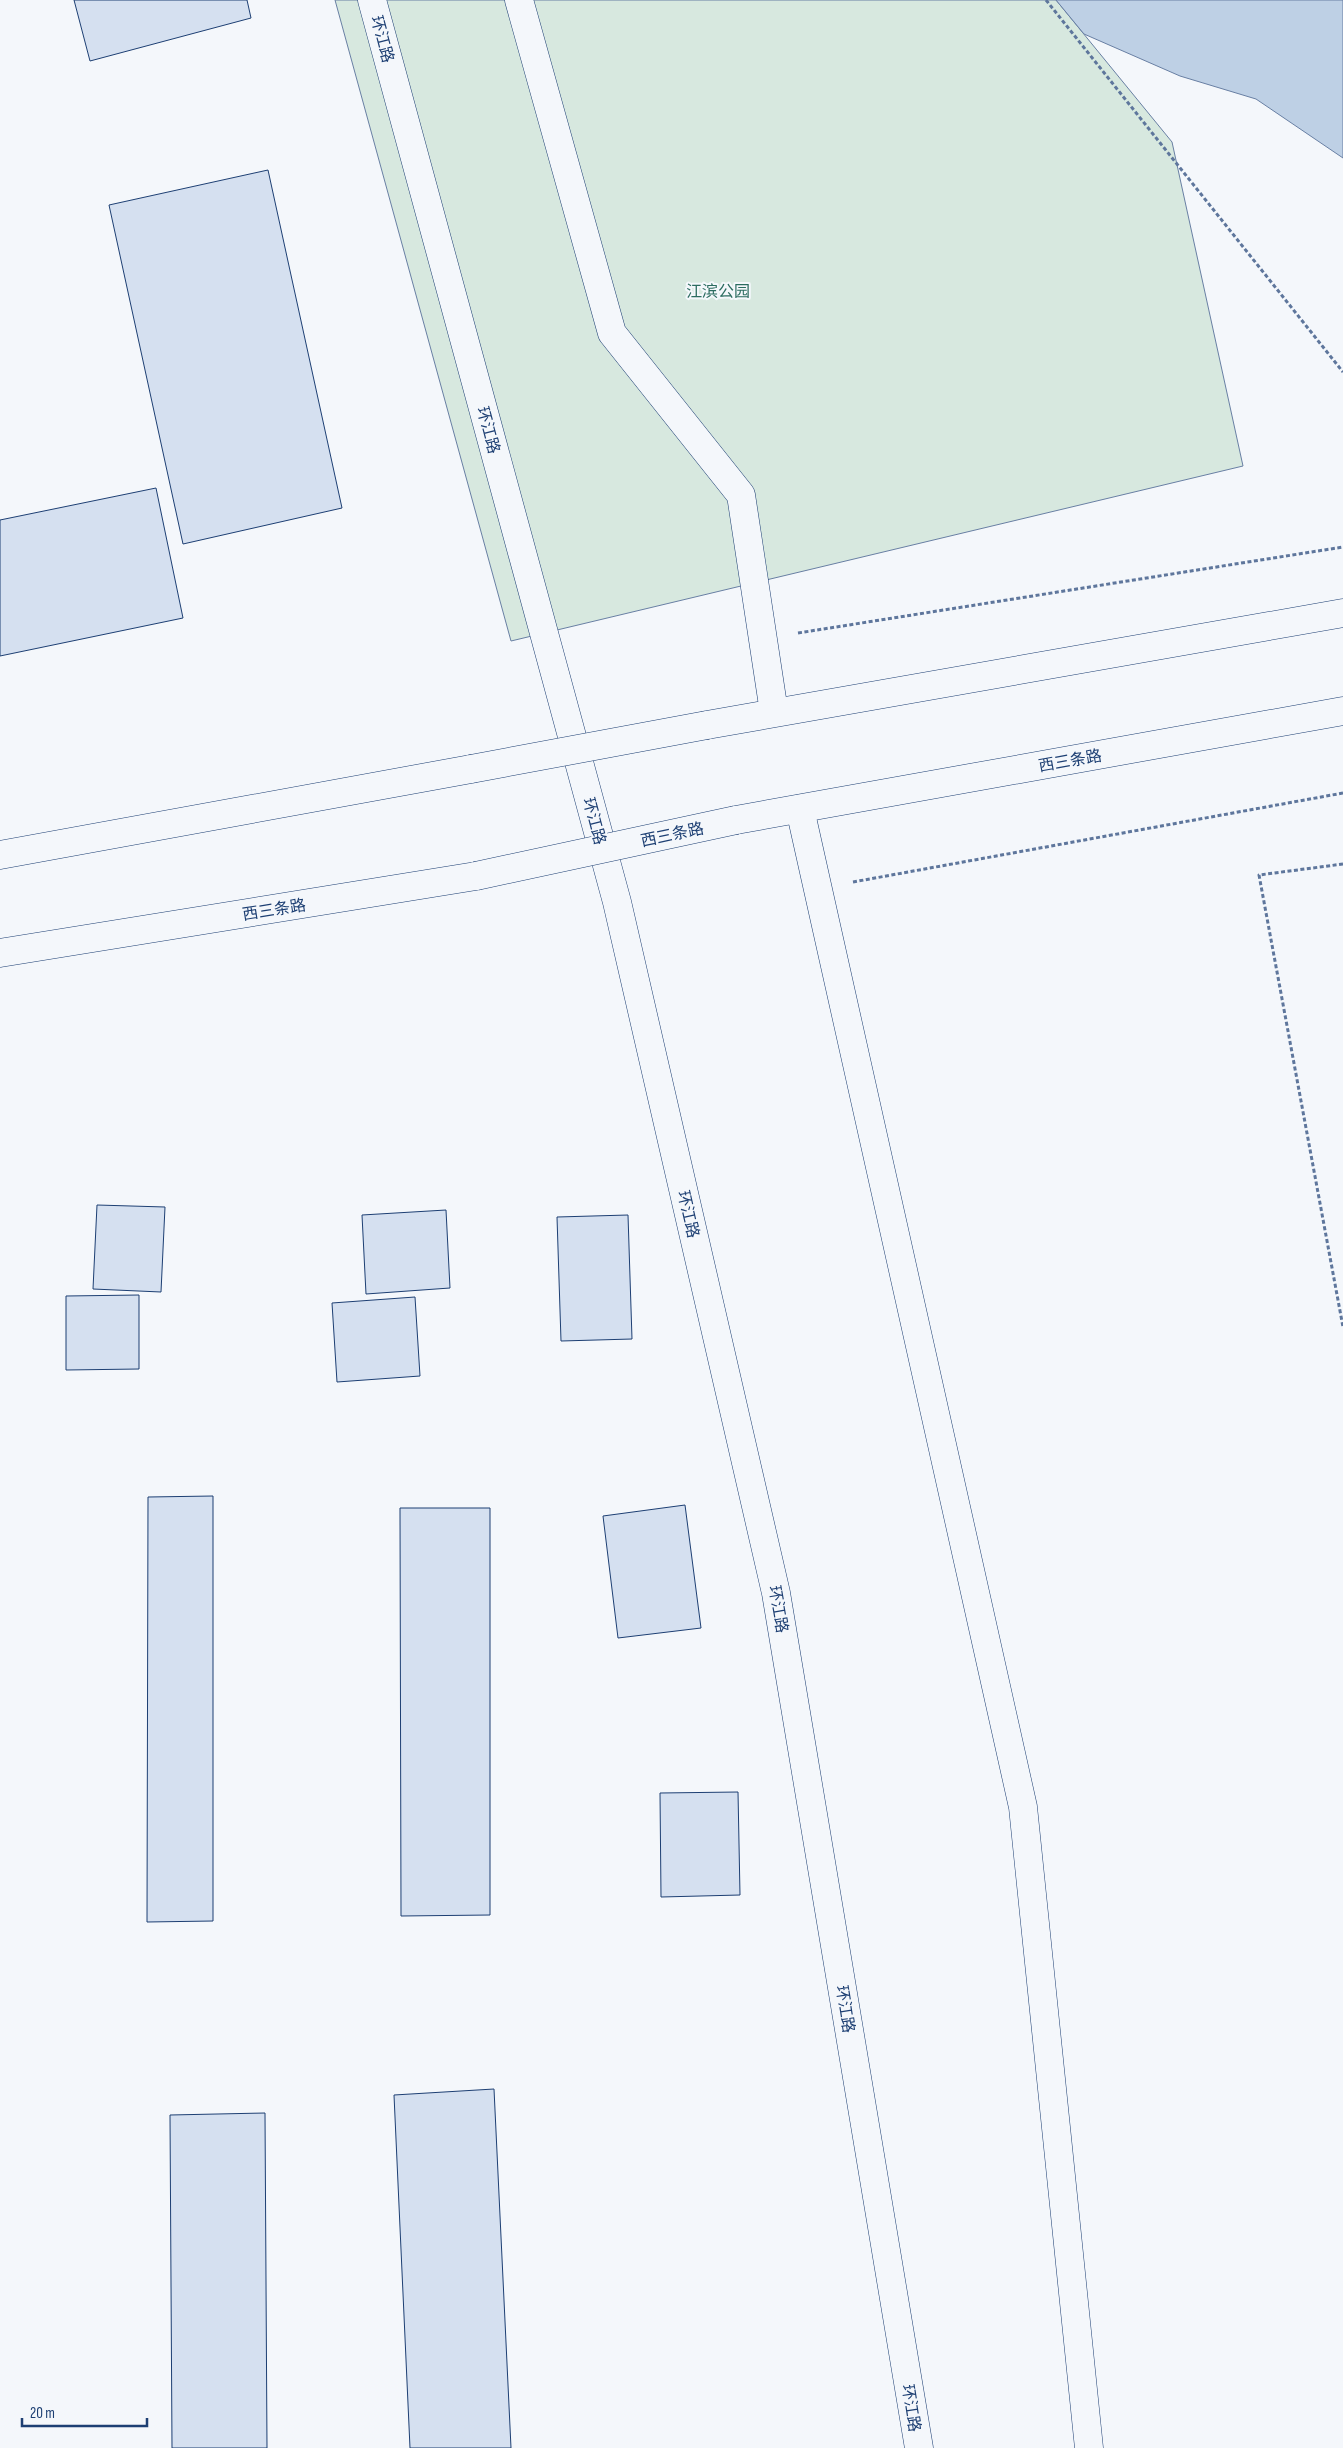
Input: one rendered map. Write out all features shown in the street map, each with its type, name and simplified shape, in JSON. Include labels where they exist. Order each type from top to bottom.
[{"type":"street","name":"环江路","points":[[372,0],[617,902],[776,1593],[919,2448]]},
{"type":"street","points":[[519,0],[612,334],[741,495],[774,712]]},
{"type":"street","points":[[0,855],[774,712],[1343,614]]},
{"type":"street","name":"西三条路","points":[[0,953],[476,876],[736,820],[1343,711]]},
{"type":"street","points":[[800,809],[1023,1807],[1089,2448]]},
{"type":"path","points":[[1046,0],[1343,372]]},
{"type":"path","points":[[763,638],[1343,546]]},
{"type":"path","points":[[818,888],[1343,793]]},
{"type":"path","points":[[1343,864],[1259,875],[1343,1327]]},
{"type":"green space","name":"江滨公园","points":[[335,0],[1056,0],[1172,142],[1243,466],[511,641]]},
{"type":"water","points":[[1056,0],[1343,0],[1343,158],[1256,99],[1180,76],[1084,34]]},
{"type":"building","points":[[74,0],[247,0],[251,18],[90,61]]},
{"type":"building","points":[[268,170],[342,508],[183,544],[109,205]]},
{"type":"building","points":[[156,488],[183,618],[0,656],[0,520]]},
{"type":"building","points":[[97,1205],[165,1207],[161,1292],[93,1289]]},
{"type":"building","points":[[446,1210],[450,1288],[366,1294],[362,1215]]},
{"type":"building","points":[[628,1215],[632,1339],[561,1341],[557,1217]]},
{"type":"building","points":[[139,1295],[139,1369],[66,1370],[66,1296]]},
{"type":"building","points":[[415,1297],[420,1376],[337,1382],[332,1303]]},
{"type":"building","points":[[213,1496],[213,1921],[147,1922],[148,1497]]},
{"type":"building","points":[[685,1505],[701,1628],[618,1638],[603,1516]]},
{"type":"building","points":[[400,1508],[490,1508],[490,1915],[401,1916]]},
{"type":"building","points":[[738,1792],[740,1895],[661,1897],[660,1793]]},
{"type":"building","points":[[494,2089],[511,2448],[410,2448],[394,2095]]},
{"type":"building","points":[[265,2113],[267,2448],[172,2448],[170,2115]]}]
